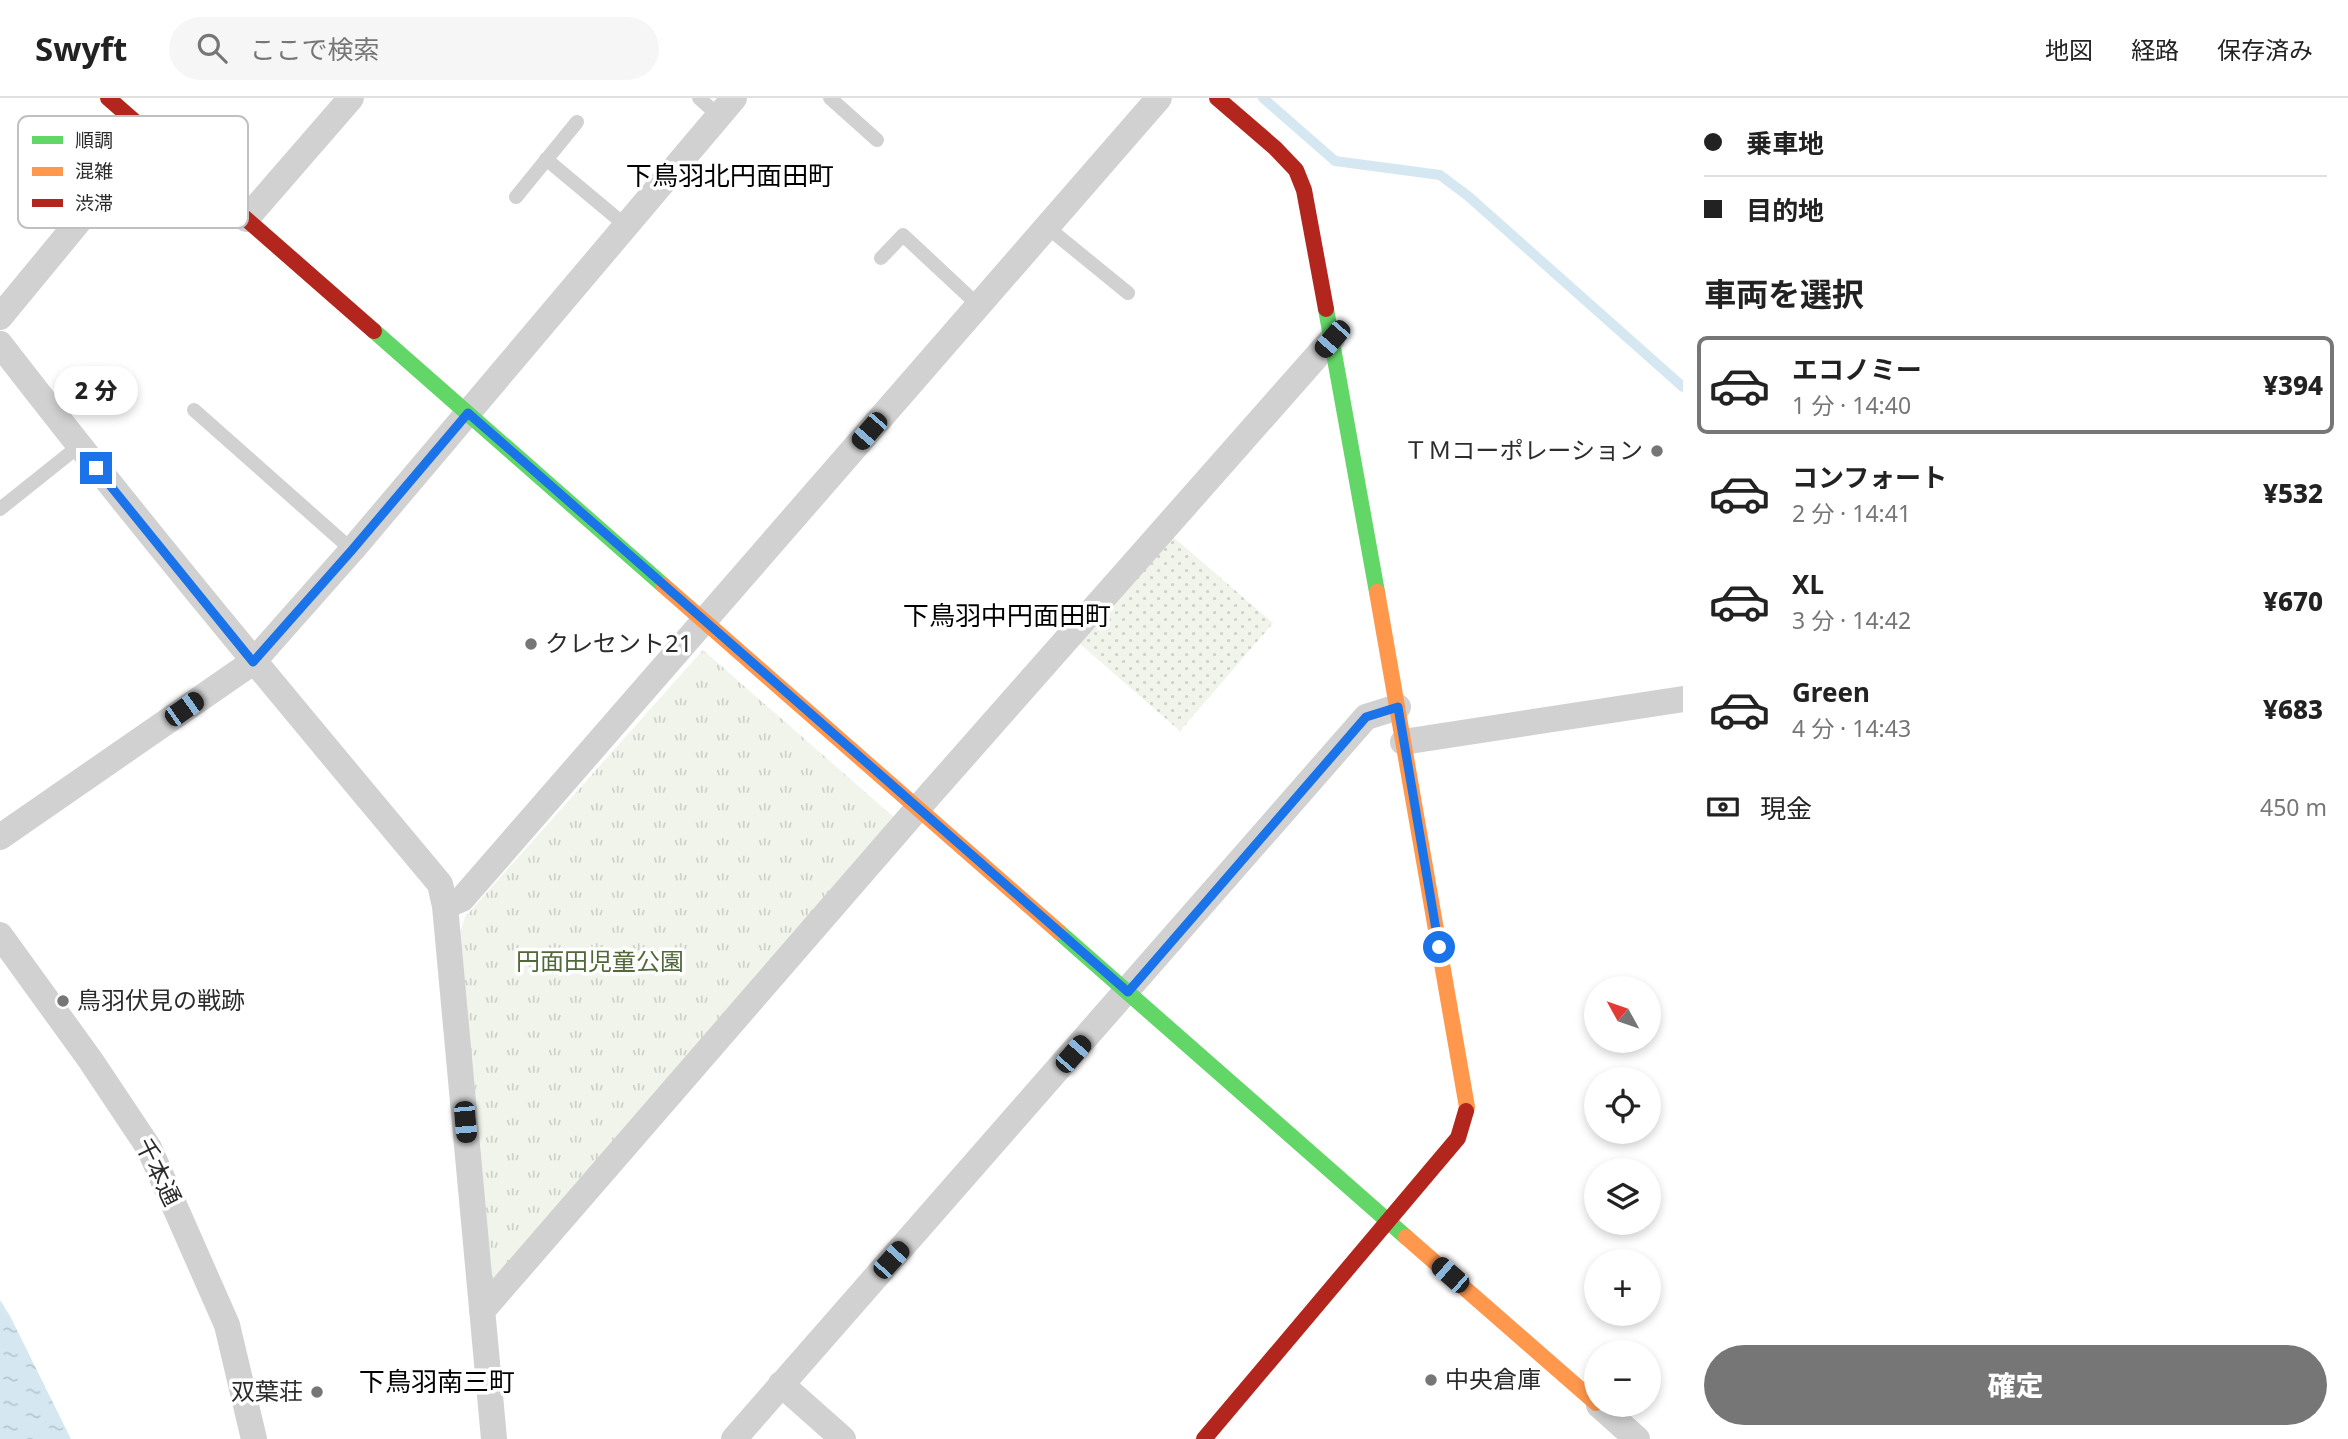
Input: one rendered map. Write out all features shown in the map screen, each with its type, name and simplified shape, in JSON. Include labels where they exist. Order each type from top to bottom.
[{"type":"street","points":[[108,98],[128,116]]},
{"type":"street","points":[[248,217],[351,98]]},
{"type":"street","points":[[446,905],[462,898],[1159,98]]},
{"type":"street","points":[[1204,1439],[1458,1138],[1467,1107],[1304,190],[1296,170],[1275,148],[1217,98]]},
{"type":"street","points":[[0,837],[253,662],[352,550],[726,107]]},
{"type":"street","points":[[248,221],[1584,1393]]},
{"type":"street","points":[[0,317],[73,228]]},
{"type":"street","points":[[482,1311],[918,808],[1332,339]]},
{"type":"street","points":[[0,344],[253,662],[440,884],[446,905],[494,1439]]},
{"type":"street","points":[[1403,742],[1683,699]]},
{"type":"street","points":[[734,1439],[1366,717],[1398,707]]},
{"type":"street","name":"千本通","points":[[0,935],[149,1148],[228,1325],[254,1439]]},
{"type":"street","points":[[781,1384],[843,1439]]},
{"type":"street","points":[[1612,1417],[1637,1439]]},
{"type":"lane","points":[[699,98],[726,107]]},
{"type":"lane","points":[[830,98],[877,140]]},
{"type":"lane","points":[[516,197],[577,122]]},
{"type":"lane","points":[[546,159],[625,225]]},
{"type":"lane","points":[[1047,227],[1128,293]]},
{"type":"lane","points":[[881,258],[903,236],[979,306]]},
{"type":"lane","points":[[194,410],[352,550]]},
{"type":"lane","points":[[0,509],[79,446]]},
{"type":"green space","points":[[1172,536],[1273,623],[1180,731],[1079,643]]},
{"type":"green space","name":"円面田児童公園","points":[[703,650],[896,819],[497,1282],[486,1277],[454,949],[465,917]]},
{"type":"water","points":[[0,1300],[10,1316],[71,1439],[0,1439]]},
{"type":"waterway","points":[[1263,98],[1335,161],[1440,175],[1468,196],[1683,387]]},
{"type":"traffic: fast","points":[[1326,309],[1377,592]]},
{"type":"traffic: fast","points":[[374,331],[663,585]]},
{"type":"traffic: fast","points":[[1059,932],[1406,1237]]},
{"type":"traffic: slow","points":[[663,585],[1059,932]]},
{"type":"traffic: slow","points":[[1377,592],[1466,1111]]},
{"type":"traffic: slow","points":[[1406,1237],[1584,1393]]},
{"type":"traffic: jam","points":[[108,98],[129,116]]},
{"type":"traffic: jam","points":[[1217,98],[1275,148],[1296,170],[1304,190],[1326,309]]},
{"type":"traffic: jam","points":[[248,221],[374,331]]},
{"type":"traffic: jam","points":[[1204,1439],[1458,1138],[1466,1111]]},
{"type":"place","name":"ＴＭコーポレーション","points":[[1657,451]]},
{"type":"place","name":"クレセント21","points":[[531,644]]},
{"type":"place","name":"鳥羽伏見の戦跡","points":[[63,1001]]},
{"type":"place","name":"中央倉庫","points":[[1431,1380]]},
{"type":"place","name":"双葉荘","points":[[317,1392]]},
{"type":"district","name":"下鳥羽北円面田町","points":[[730,176]]},
{"type":"district","name":"下鳥羽中円面田町","points":[[1007,616]]},
{"type":"district","name":"下鳥羽南三町","points":[[437,1382]]},
{"type":"route","points":[[96,468],[253,662],[468,413],[1128,992],[1366,717],[1398,707],[1439,947]]}]
